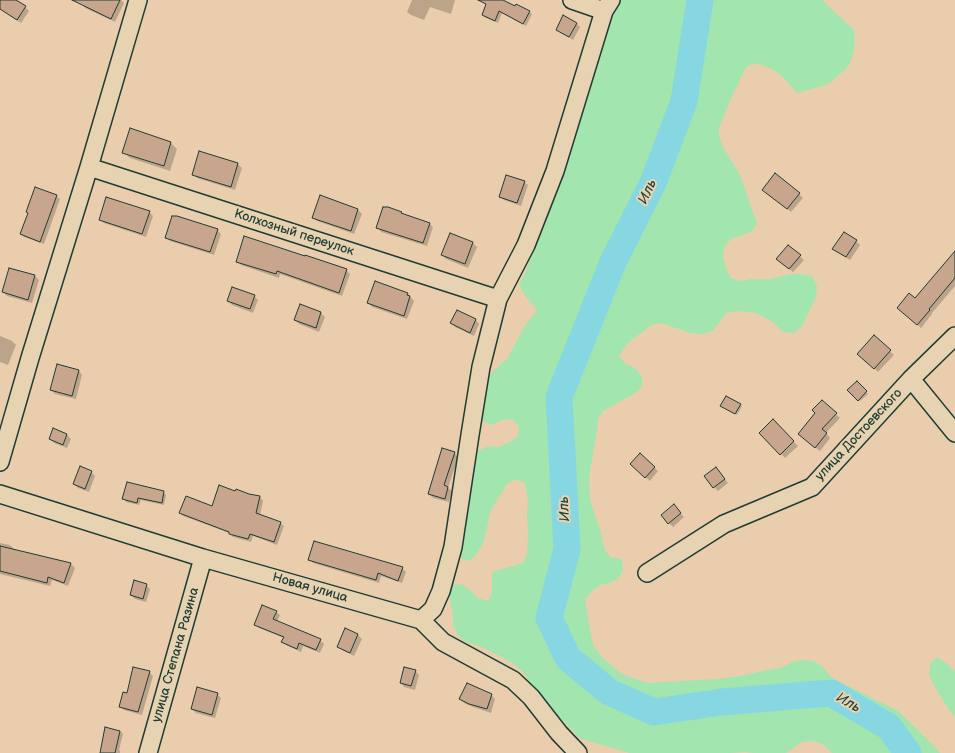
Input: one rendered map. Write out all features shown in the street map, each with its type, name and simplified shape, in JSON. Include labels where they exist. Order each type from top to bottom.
[{"type":"street","points":[[0,462],[30,358],[90,167],[138,0]]},
{"type":"street","points":[[421,620],[433,609],[441,591],[453,547],[481,366],[498,299],[526,245],[555,171],[607,6],[572,0]]},
{"type":"street","name":"Колхозный переулок","points":[[90,167],[498,299]]},
{"type":"street","name":"улица Достоевского","points":[[647,573],[724,524],[812,487],[911,379],[955,336]]},
{"type":"street","points":[[911,379],[955,433]]},
{"type":"street","name":"Новая улица","points":[[0,494],[203,558],[421,620],[443,642],[512,680],[531,697],[559,733],[578,753]]},
{"type":"street","name":"улица Степана Разина","points":[[148,753],[203,558]]},
{"type":"green space","points":[[618,0],[822,0],[854,30],[855,40],[851,61],[846,69],[828,84],[797,93],[783,77],[773,70],[756,63],[746,67],[719,127],[719,137],[723,147],[740,175],[757,224],[751,232],[731,239],[724,247],[723,257],[726,268],[731,278],[741,281],[751,279],[771,279],[791,274],[812,276],[817,286],[816,297],[802,326],[794,333],[783,332],[774,323],[756,313],[736,311],[726,313],[713,331],[702,334],[691,333],[661,323],[651,325],[634,338],[627,344],[619,356],[626,364],[635,368],[642,376],[642,386],[634,394],[603,411],[598,419],[589,477],[590,498],[605,551],[612,558],[622,559],[623,570],[618,579],[600,585],[585,599],[594,647],[601,656],[619,672],[648,683],[717,679],[783,667],[792,662],[803,660],[813,661],[822,666],[830,676],[838,681],[898,711],[940,753],[832,753],[822,744],[812,741],[802,742],[786,753],[630,753],[581,739],[529,687],[527,677],[520,669],[484,648],[464,641],[457,634],[453,625],[453,614],[449,595],[451,585],[461,584],[478,598],[488,601],[492,592],[492,572],[523,563],[527,554],[528,502],[525,483],[516,479],[507,484],[491,510],[483,544],[477,553],[470,561],[461,558],[460,547],[468,455],[489,446],[499,447],[518,436],[519,426],[512,419],[501,420],[492,425],[483,421],[481,410],[487,380],[492,372],[507,359],[526,324],[537,310],[524,294],[519,285],[524,276],[573,137]]},
{"type":"green space","points":[[937,657],[955,672],[955,716],[950,711],[929,675],[930,664]]},
{"type":"building","points":[[0,0],[16,0],[26,6],[17,20],[0,9]]},
{"type":"building","points":[[72,0],[120,0],[111,19]]},
{"type":"building","points":[[478,0],[503,0],[515,6],[516,4],[530,11],[523,24],[499,11],[495,21],[482,15],[486,4]]},
{"type":"building","points":[[563,15],[577,23],[569,37],[556,30]]},
{"type":"building","points":[[130,128],[171,142],[164,166],[122,153]]},
{"type":"building","points":[[199,151],[238,163],[231,187],[192,175]]},
{"type":"building","points":[[775,173],[800,193],[787,209],[762,190]]},
{"type":"building","points":[[506,175],[525,181],[517,203],[499,197]]},
{"type":"building","points":[[35,187],[57,195],[40,242],[20,234],[28,213],[26,212]]},
{"type":"building","points":[[320,195],[358,209],[351,231],[312,218]]},
{"type":"building","points":[[106,197],[150,211],[142,234],[99,220]]},
{"type":"building","points":[[383,207],[388,207],[430,223],[423,243],[376,228]]},
{"type":"building","points":[[172,216],[177,216],[218,229],[210,252],[165,238]]},
{"type":"building","points":[[844,232],[857,240],[846,257],[832,249]]},
{"type":"building","points":[[450,233],[473,242],[465,264],[441,255]]},
{"type":"building","points":[[244,236],[347,269],[339,293],[277,271],[276,274],[236,262]]},
{"type":"building","points":[[788,245],[801,255],[789,269],[776,259]]},
{"type":"building","points":[[955,251],[955,278],[917,325],[897,308],[909,293],[915,298]]},
{"type":"building","points":[[9,268],[35,275],[28,300],[2,292]]},
{"type":"building","points":[[375,281],[408,293],[407,295],[410,296],[404,316],[367,303]]},
{"type":"building","points":[[232,287],[255,295],[250,309],[227,301]]},
{"type":"building","points":[[300,304],[321,312],[316,328],[294,320]]},
{"type":"building","points":[[457,310],[476,319],[470,333],[450,323]]},
{"type":"building","points":[[874,335],[891,350],[874,369],[857,354]]},
{"type":"building","points":[[57,364],[79,370],[72,396],[50,390]]},
{"type":"building","points":[[857,381],[867,391],[858,401],[847,390]]},
{"type":"building","points":[[726,396],[741,404],[735,414],[720,406]]},
{"type":"building","points":[[822,400],[837,413],[822,429],[827,433],[815,448],[798,434],[815,413],[812,410]]},
{"type":"building","points":[[773,419],[794,441],[780,455],[759,433]]},
{"type":"building","points":[[53,428],[67,434],[63,445],[49,439]]},
{"type":"building","points":[[442,448],[455,452],[444,485],[448,487],[445,499],[428,494]]},
{"type":"building","points":[[640,453],[655,467],[645,478],[630,464]]},
{"type":"building","points":[[80,466],[92,471],[85,489],[73,484]]},
{"type":"building","points":[[716,467],[725,479],[713,488],[704,476]]},
{"type":"building","points":[[127,482],[164,491],[162,503],[138,498],[137,503],[122,499]]},
{"type":"building","points":[[219,485],[235,491],[236,489],[260,496],[256,513],[281,522],[274,542],[250,534],[248,539],[229,534],[229,532],[179,513],[186,496],[212,506]]},
{"type":"building","points":[[674,504],[681,513],[668,524],[661,515]]},
{"type":"building","points":[[314,541],[403,567],[398,581],[378,573],[376,580],[308,560]]},
{"type":"building","points":[[0,546],[71,563],[64,583],[48,577],[47,583],[0,571]]},
{"type":"building","points":[[134,580],[147,584],[143,599],[130,595]]},
{"type":"building","points":[[262,605],[277,611],[273,619],[321,639],[316,650],[299,643],[297,649],[281,642],[284,637],[254,625]]},
{"type":"building","points":[[345,628],[358,634],[350,653],[337,647]]},
{"type":"building","points":[[133,667],[150,671],[138,712],[119,707],[123,692],[127,693]]},
{"type":"building","points":[[404,667],[416,670],[411,686],[400,683]]},
{"type":"building","points":[[467,683],[492,694],[487,709],[469,704],[459,699]]},
{"type":"building","points":[[197,687],[218,693],[212,715],[191,709]]},
{"type":"building","points":[[105,727],[120,731],[115,753],[100,753]]},
{"type":"waterway","name":"Иль","points":[[700,0],[684,101],[653,183],[613,262],[559,397],[567,549],[549,618],[568,658],[609,692],[654,712],[722,702],[831,693],[889,727],[908,753]]}]
